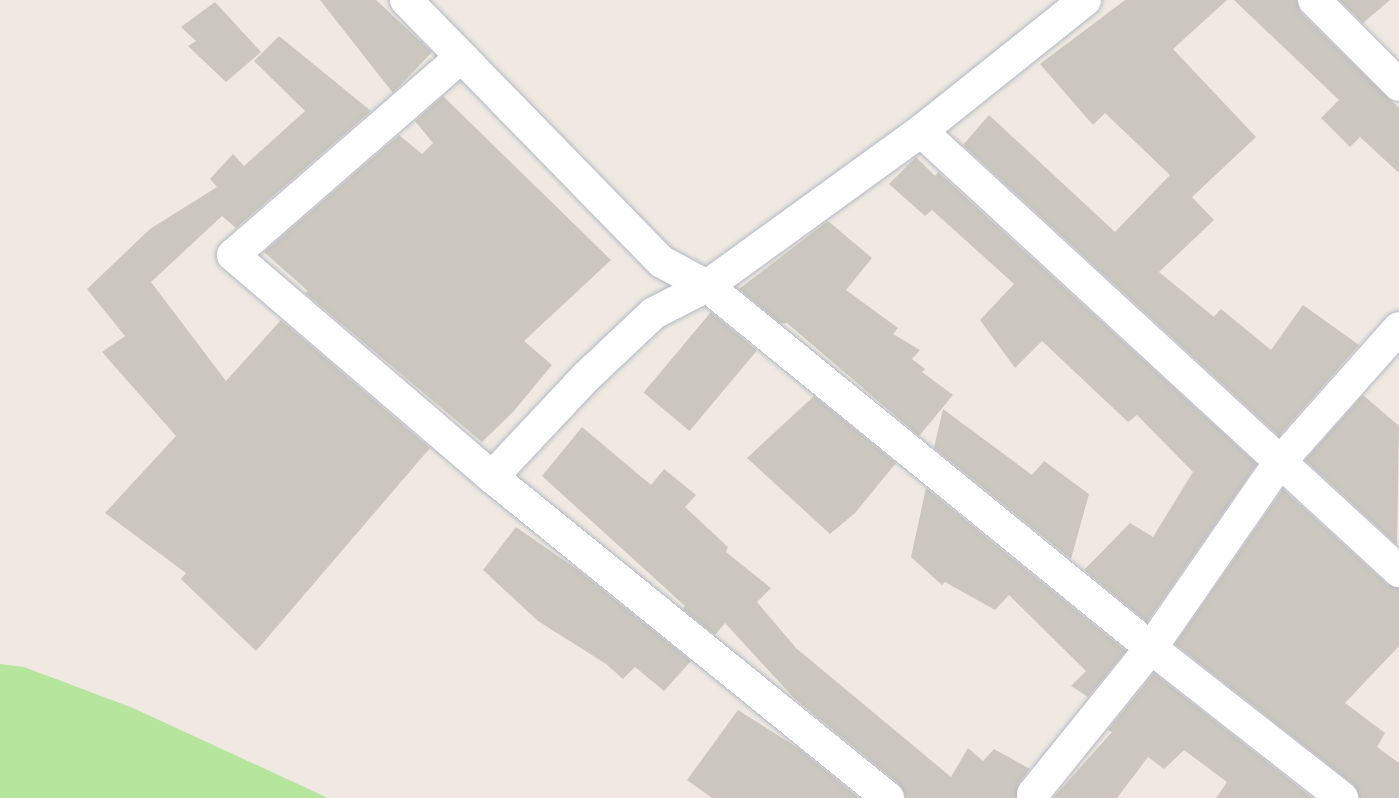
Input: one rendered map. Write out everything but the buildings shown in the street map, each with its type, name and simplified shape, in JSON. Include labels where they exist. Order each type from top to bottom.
[{"type":"street","points":[[405,0],[662,262],[707,286],[1151,648],[1342,798]]},
{"type":"street","points":[[1314,0],[1399,85]]},
{"type":"street","points":[[492,477],[586,377],[654,313],[707,286],[921,131],[1063,6]]},
{"type":"street","points":[[461,57],[233,255],[492,477],[888,798]]},
{"type":"street","points":[[921,131],[1399,571]]},
{"type":"street","points":[[1033,794],[1151,648],[1280,462],[1399,328]]},
{"type":"green space","points":[[0,664],[24,667],[133,708],[328,798],[0,798]]}]
